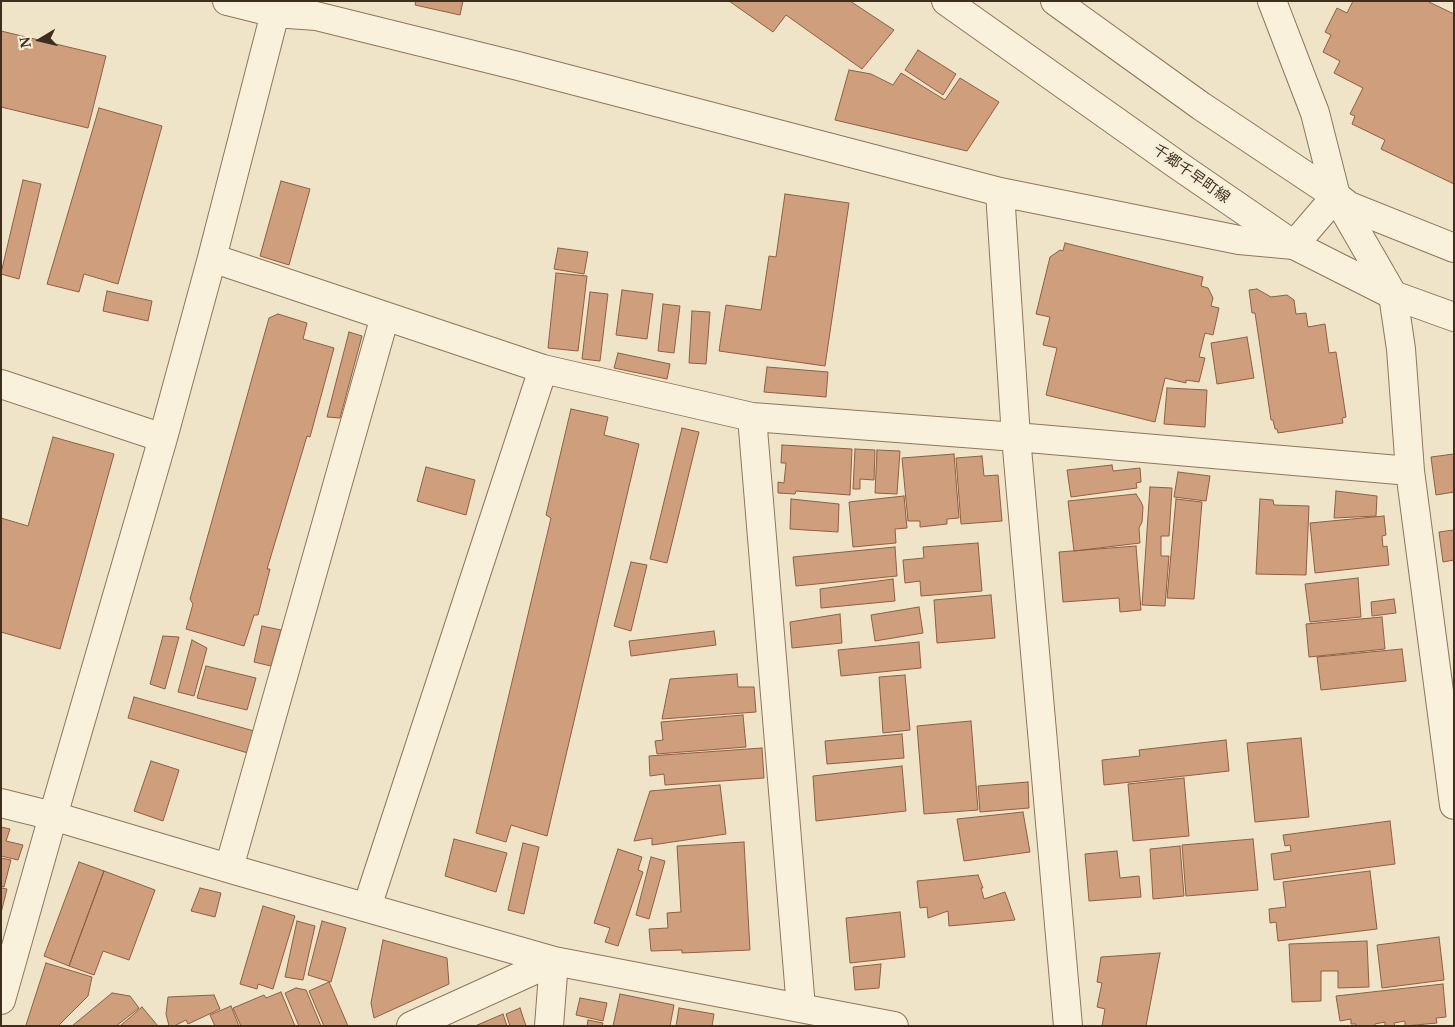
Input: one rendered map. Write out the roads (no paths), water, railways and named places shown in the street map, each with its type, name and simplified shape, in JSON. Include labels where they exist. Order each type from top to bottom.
[{"type":"street","points":[[227,1],[275,13],[318,8],[518,66],[1000,192],[1239,240],[1294,244],[1336,196]]},
{"type":"street","name":"千郷千早町線","points":[[946,1],[1176,164],[1294,244],[1393,295],[1454,317]]},
{"type":"street","points":[[1055,1],[1201,106],[1349,206],[1454,248]]},
{"type":"street","points":[[1272,1],[1316,113],[1336,196],[1393,295],[1401,349],[1410,472],[1454,805]]},
{"type":"street","points":[[1,1000],[163,438],[212,258],[275,13]]},
{"type":"street","points":[[1000,192],[1016,437],[1068,1026]]},
{"type":"street","points":[[212,258],[543,369],[752,417],[1016,437],[1410,472]]},
{"type":"street","points":[[229,868],[385,316]]},
{"type":"street","points":[[366,907],[543,369]]},
{"type":"street","points":[[1,384],[163,438]]},
{"type":"street","points":[[752,417],[801,1008]]},
{"type":"street","points":[[1,803],[53,816],[554,961],[894,1026]]},
{"type":"street","points":[[411,1026],[554,961]]},
{"type":"street","points":[[549,1026],[554,961]]}]
